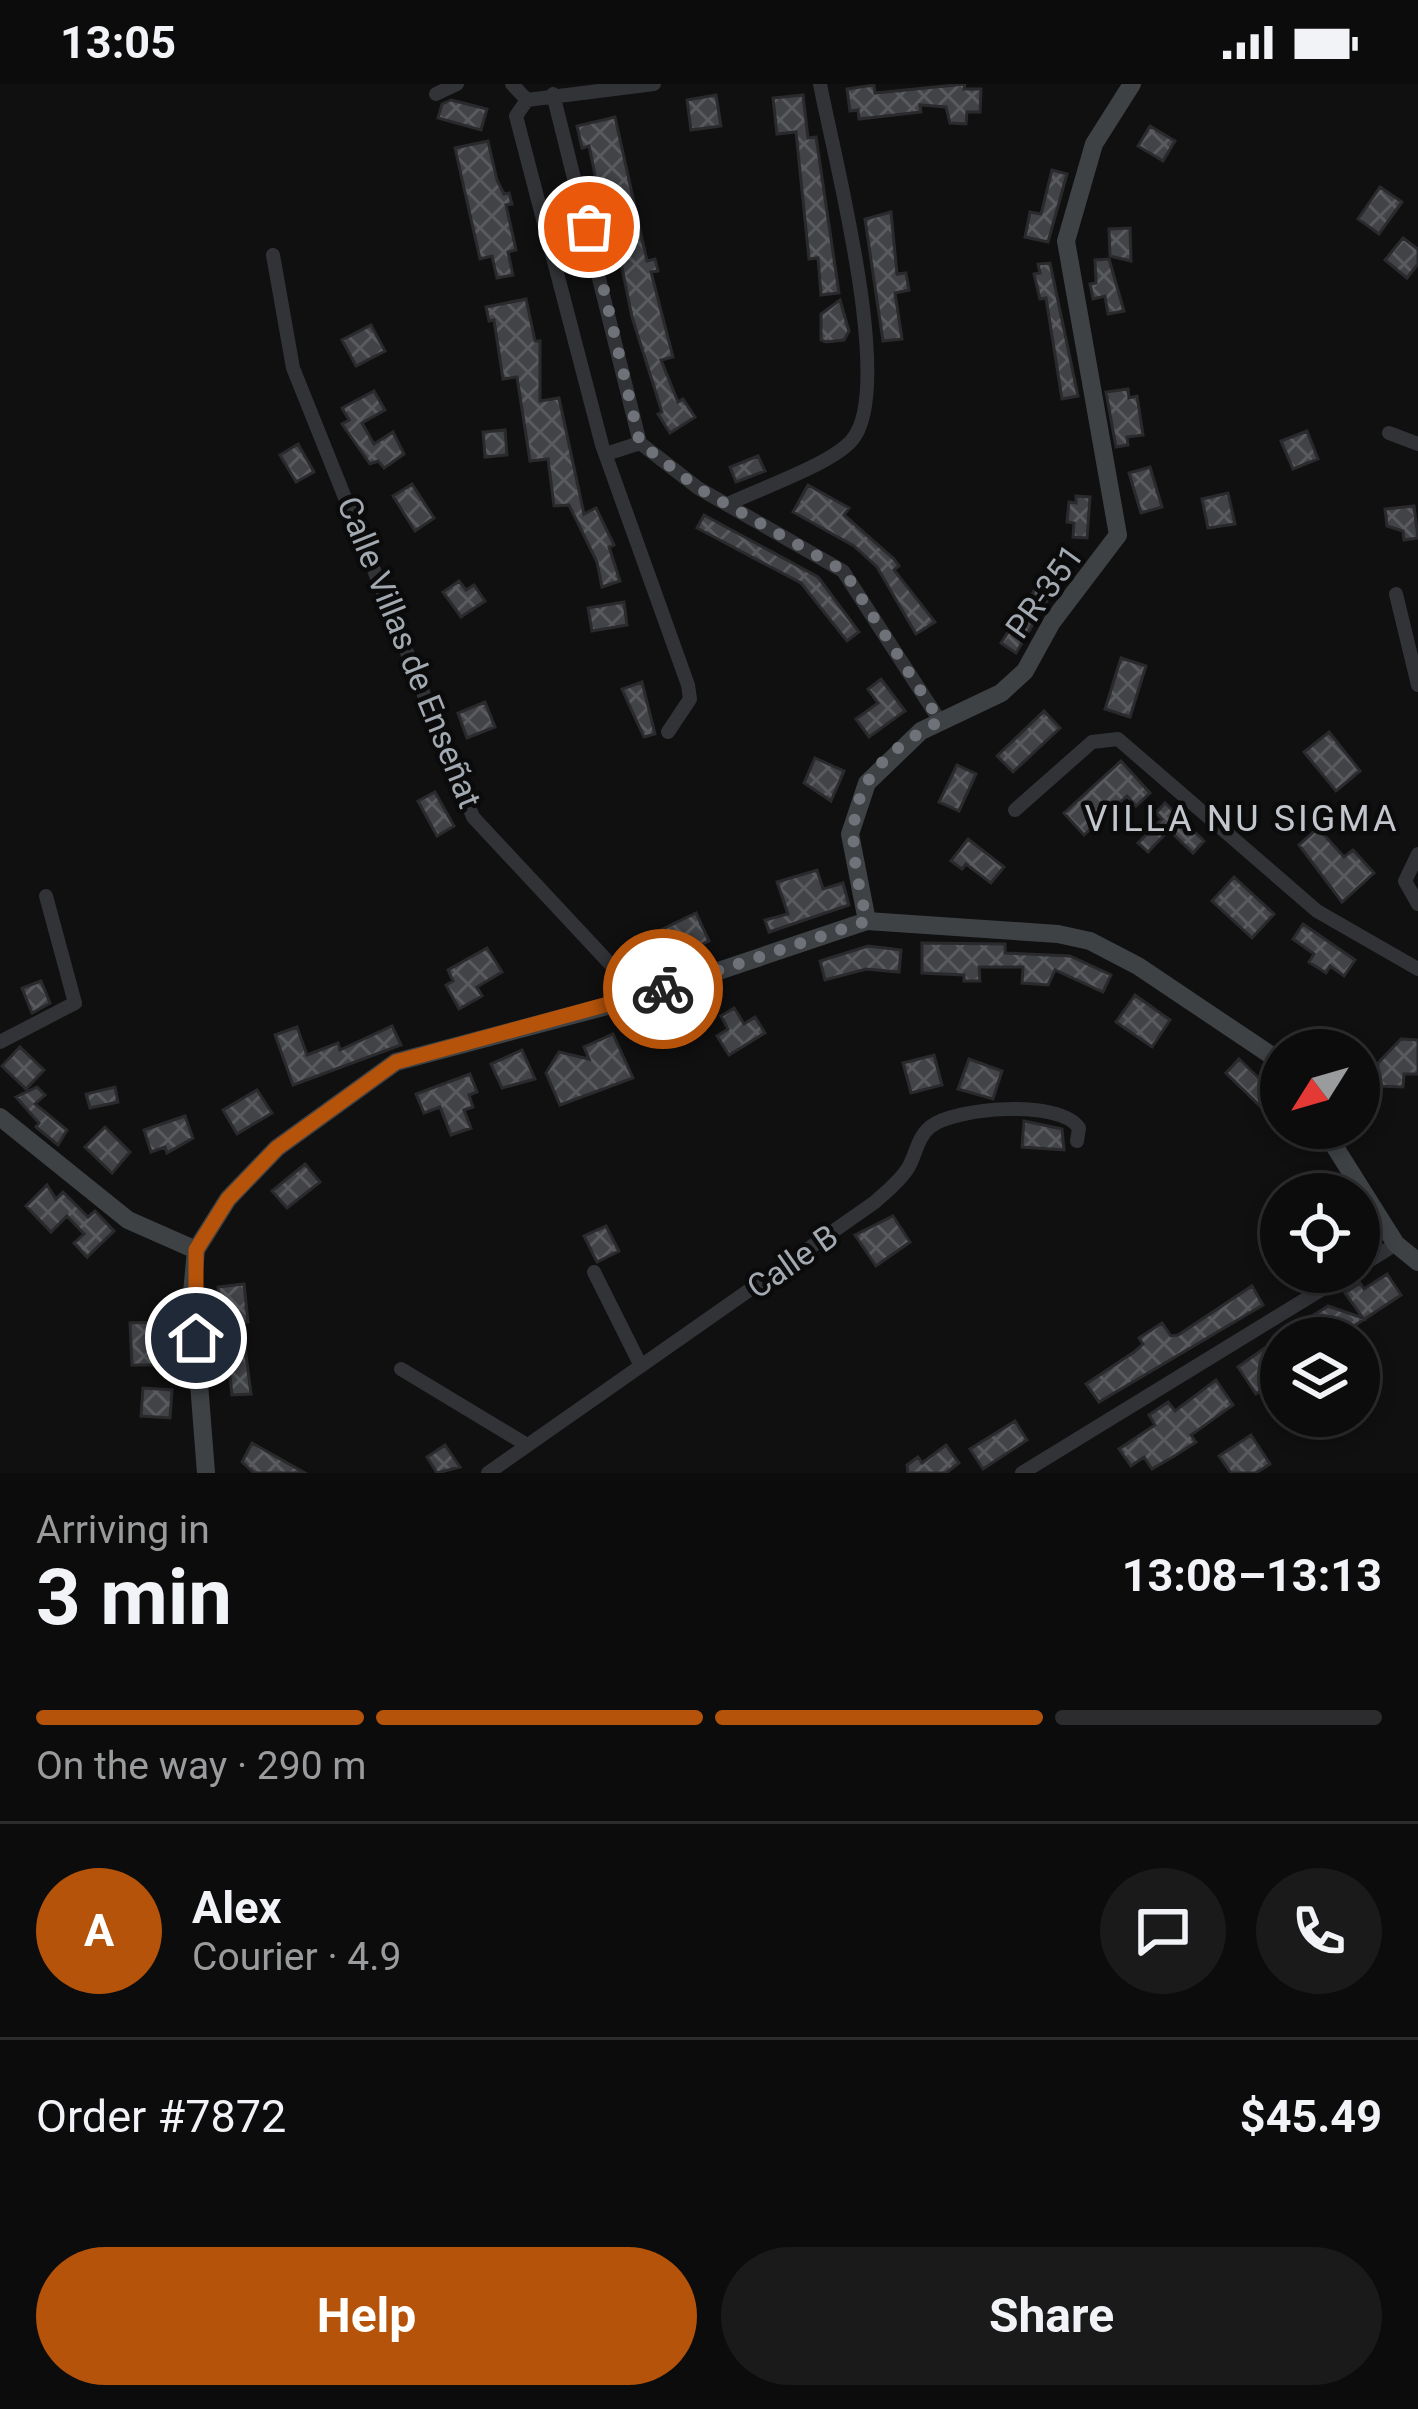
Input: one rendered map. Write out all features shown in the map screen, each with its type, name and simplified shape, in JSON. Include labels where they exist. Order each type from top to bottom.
[{"type":"main road","name":"PR-351","points":[[867,921],[850,834],[853,815],[878,767],[940,721],[1000,693],[1025,671],[1052,622],[1118,535],[1066,242],[1094,144],[1132,84]]},
{"type":"main road","points":[[206,1473],[192,1293],[196,1250],[228,1199],[277,1148],[396,1062],[641,997],[867,921],[1058,934],[1090,941],[1138,966],[1260,1048]]},
{"type":"main road","points":[[0,1117],[128,1220],[196,1250]]},
{"type":"main road","points":[[1336,1149],[1396,1244],[1418,1262]]},
{"type":"street","points":[[436,94],[457,84]]},
{"type":"street","points":[[512,84],[527,100]]},
{"type":"street","points":[[654,84],[527,100],[516,116],[606,454],[688,685],[690,698],[668,732]]},
{"type":"street","points":[[728,504],[848,445],[862,420],[871,352],[820,84]]},
{"type":"street","points":[[553,94],[640,443],[698,488],[844,571],[940,721]]},
{"type":"street","name":"Calle Villas de Enseñat","points":[[273,255],[293,368],[473,817],[641,997]]},
{"type":"street","points":[[1389,433],[1418,444]]},
{"type":"street","points":[[606,454],[640,443]]},
{"type":"street","points":[[1396,594],[1418,685]]},
{"type":"street","points":[[1015,810],[1092,742],[1118,739],[1317,911],[1418,969]]},
{"type":"street","points":[[1418,854],[1405,887],[1418,904]]},
{"type":"street","points":[[0,1042],[75,1003],[46,896]]},
{"type":"street","name":"Calle B","points":[[488,1473],[875,1202],[906,1172],[923,1132],[944,1117],[1050,1108],[1071,1115],[1079,1128],[1077,1141]]},
{"type":"street","points":[[1380,1254],[1396,1244]]},
{"type":"street","points":[[595,1272],[641,1366]]},
{"type":"street","points":[[1022,1473],[1316,1293]]},
{"type":"street","points":[[401,1369],[527,1445]]},
{"type":"building","points":[[965,84],[964,89],[981,89],[980,112],[967,112],[966,124],[950,123],[946,107],[920,105],[921,112],[859,119],[858,110],[850,111],[847,89],[874,85],[875,93]]},
{"type":"building","points":[[716,95],[721,126],[691,130],[687,100]]},
{"type":"building","points":[[803,95],[808,138],[816,137],[839,293],[821,295],[818,258],[809,259],[796,132],[777,134],[773,98]]},
{"type":"building","points":[[451,100],[487,109],[481,130],[438,118],[442,104]]},
{"type":"building","points":[[615,117],[647,261],[655,259],[658,271],[651,272],[673,357],[661,360],[678,402],[683,399],[695,417],[670,433],[658,414],[662,412],[632,317],[617,243],[621,242],[606,187],[598,189],[589,146],[582,148],[577,126]]},
{"type":"building","points":[[1150,126],[1175,141],[1163,161],[1138,146]]},
{"type":"building","points":[[488,141],[497,180],[512,204],[506,205],[516,250],[508,252],[513,275],[497,278],[492,256],[480,259],[455,148]]},
{"type":"building","points":[[1052,170],[1067,174],[1048,242],[1025,237],[1030,212],[1041,214]]},
{"type":"building","points":[[1380,187],[1402,202],[1379,234],[1358,219]]},
{"type":"building","points":[[891,212],[897,274],[906,273],[909,290],[895,293],[902,339],[883,341],[865,219]]},
{"type":"building","points":[[1130,228],[1131,261],[1110,256],[1109,229]]},
{"type":"building","points":[[1403,238],[1418,249],[1418,264],[1407,278],[1385,260]]},
{"type":"building","points":[[1109,259],[1124,311],[1108,314],[1105,296],[1093,299],[1090,284],[1096,283],[1095,260]]},
{"type":"building","points":[[1050,263],[1078,396],[1062,399],[1046,298],[1040,299],[1034,274],[1040,273],[1038,264]]},
{"type":"building","points":[[526,299],[535,341],[540,341],[540,401],[559,398],[584,514],[596,508],[614,545],[609,547],[620,581],[602,587],[597,562],[569,505],[554,506],[548,459],[530,461],[517,377],[503,379],[494,320],[489,321],[486,307]]},
{"type":"building","points":[[840,300],[849,331],[844,340],[821,340],[821,314]]},
{"type":"building","points":[[371,325],[385,351],[356,366],[342,340]]},
{"type":"building","points":[[1128,389],[1129,398],[1137,396],[1143,435],[1127,437],[1128,445],[1116,447],[1106,392]]},
{"type":"building","points":[[374,391],[385,410],[362,423],[374,444],[393,432],[404,454],[384,468],[378,461],[370,464],[342,424],[349,420],[342,408]]},
{"type":"building","points":[[505,430],[507,455],[485,457],[483,432]]},
{"type":"building","points":[[1307,431],[1318,459],[1293,469],[1281,441]]},
{"type":"building","points":[[298,444],[314,472],[296,482],[280,455]]},
{"type":"building","points":[[758,456],[765,471],[736,482],[730,467]]},
{"type":"building","points":[[1150,467],[1162,507],[1141,513],[1129,473]]},
{"type":"building","points":[[412,484],[434,518],[415,531],[393,496]]},
{"type":"building","points":[[808,485],[849,508],[844,515],[894,559],[899,566],[894,570],[935,622],[916,634],[877,567],[854,546],[793,512]]},
{"type":"building","points":[[1228,493],[1235,524],[1208,528],[1202,499]]},
{"type":"building","points":[[1076,496],[1090,497],[1087,538],[1073,537],[1074,523],[1067,522],[1069,502],[1076,503]]},
{"type":"building","points":[[1414,506],[1418,538],[1404,540],[1403,531],[1387,526],[1385,509]]},
{"type":"building","points":[[704,515],[818,577],[859,632],[847,641],[801,583],[697,528]]},
{"type":"building","points":[[1041,580],[1054,589],[1016,653],[1001,643]]},
{"type":"building","points":[[459,581],[466,590],[474,585],[485,601],[461,617],[443,592]]},
{"type":"building","points":[[624,602],[627,625],[592,631],[588,608]]},
{"type":"building","points":[[1121,658],[1146,666],[1130,717],[1105,709]]},
{"type":"building","points":[[881,679],[905,711],[869,737],[856,719],[878,703],[868,689]]},
{"type":"building","points":[[642,682],[655,734],[644,737],[622,689]]},
{"type":"building","points":[[485,702],[495,727],[467,738],[458,713]]},
{"type":"building","points":[[1044,711],[1060,728],[1013,772],[997,756]]},
{"type":"building","points":[[1329,732],[1360,771],[1336,791],[1304,752]]},
{"type":"building","points":[[815,758],[844,771],[831,801],[804,783]]},
{"type":"building","points":[[1121,761],[1150,793],[1136,806],[1127,796],[1084,835],[1064,813]]},
{"type":"building","points":[[957,765],[976,774],[959,811],[939,802]]},
{"type":"building","points":[[435,792],[454,826],[437,836],[418,801]]},
{"type":"building","points":[[1165,803],[1204,841],[1193,853],[1169,830],[1148,852],[1138,843],[1162,819],[1156,813]]},
{"type":"building","points":[[1318,828],[1344,857],[1353,850],[1374,873],[1342,902],[1299,845]]},
{"type":"building","points":[[968,839],[1004,867],[991,883],[966,864],[962,869],[951,861]]},
{"type":"building","points":[[817,870],[823,889],[843,883],[849,905],[769,932],[765,920],[788,914],[777,882]]},
{"type":"building","points":[[1234,877],[1274,914],[1252,938],[1212,901]]},
{"type":"building","points":[[696,913],[709,941],[673,957],[667,944],[645,955],[638,941]]},
{"type":"building","points":[[1303,924],[1355,960],[1344,976],[1330,966],[1326,973],[1309,962],[1314,954],[1293,939]]},
{"type":"building","points":[[922,943],[1005,944],[1005,953],[1070,956],[1111,975],[1103,992],[1055,970],[1048,985],[1022,983],[1023,967],[979,967],[980,981],[964,981],[964,975],[922,973]]},
{"type":"building","points":[[868,946],[901,950],[899,972],[866,969],[825,980],[820,961]]},
{"type":"building","points":[[487,948],[502,972],[477,987],[482,996],[459,1009],[446,985],[453,981],[448,970]]},
{"type":"building","points":[[41,981],[50,1003],[32,1013],[22,988]]},
{"type":"building","points":[[1135,995],[1170,1020],[1152,1047],[1116,1022]]},
{"type":"building","points":[[734,1008],[744,1024],[755,1017],[765,1033],[729,1055],[717,1036],[728,1029],[721,1016]]},
{"type":"building","points":[[392,1026],[401,1045],[293,1085],[275,1035],[297,1027],[307,1055],[338,1043],[340,1050]]},
{"type":"building","points":[[613,1034],[633,1078],[560,1105],[546,1073],[559,1052],[589,1059],[584,1047]]},
{"type":"building","points":[[1401,1039],[1418,1040],[1418,1074],[1404,1074],[1403,1087],[1380,1086],[1380,1061]]},
{"type":"building","points":[[20,1047],[44,1070],[26,1089],[2,1066]]},
{"type":"building","points":[[522,1050],[535,1079],[502,1088],[491,1064]]},
{"type":"building","points":[[934,1055],[942,1085],[911,1093],[903,1063]]},
{"type":"building","points":[[969,1059],[1002,1071],[993,1099],[958,1089]]},
{"type":"building","points":[[1239,1059],[1260,1079],[1260,1106],[1226,1073]]},
{"type":"building","points":[[470,1074],[477,1092],[469,1095],[473,1107],[464,1110],[471,1128],[451,1135],[440,1107],[424,1113],[416,1094]]},
{"type":"building","points":[[37,1087],[45,1095],[35,1104],[67,1130],[58,1145],[36,1127],[39,1123],[16,1097]]},
{"type":"building","points":[[115,1087],[118,1102],[90,1108],[86,1094]]},
{"type":"building","points":[[257,1090],[272,1113],[237,1134],[223,1110]]},
{"type":"building","points":[[185,1116],[193,1138],[167,1153],[165,1147],[151,1152],[144,1130]]},
{"type":"building","points":[[1024,1121],[1062,1129],[1064,1150],[1022,1147]]},
{"type":"building","points":[[105,1127],[130,1152],[112,1173],[85,1147]]},
{"type":"building","points":[[305,1164],[320,1182],[287,1208],[272,1191]]},
{"type":"building","points":[[47,1185],[56,1199],[63,1192],[88,1217],[95,1211],[114,1231],[87,1257],[74,1243],[84,1234],[67,1216],[51,1232],[26,1206]]},
{"type":"building","points":[[893,1216],[910,1242],[876,1266],[855,1235]]},
{"type":"building","points":[[606,1226],[619,1251],[597,1262],[584,1236]]},
{"type":"building","points":[[1387,1274],[1401,1295],[1362,1317],[1345,1293],[1380,1293],[1380,1279]]},
{"type":"building","points":[[244,1284],[248,1322],[221,1325],[218,1287]]},
{"type":"building","points":[[1252,1286],[1263,1305],[1099,1402],[1086,1384],[1134,1352],[1143,1344],[1139,1338],[1162,1323],[1171,1336],[1178,1335]]},
{"type":"building","points":[[1328,1306],[1360,1317],[1311,1317]]},
{"type":"building","points":[[155,1322],[157,1365],[132,1365],[130,1323]]},
{"type":"building","points":[[245,1347],[251,1394],[232,1395],[227,1349]]},
{"type":"building","points":[[1260,1351],[1260,1391],[1256,1394],[1238,1367]]},
{"type":"building","points":[[1216,1380],[1233,1405],[1191,1435],[1196,1442],[1176,1455],[1152,1469],[1144,1457],[1131,1466],[1119,1449],[1155,1425],[1149,1415],[1168,1402],[1175,1411]]},
{"type":"building","points":[[143,1388],[172,1390],[170,1418],[141,1416]]},
{"type":"building","points":[[1015,1421],[1027,1440],[983,1469],[970,1449]]},
{"type":"building","points":[[1251,1435],[1270,1464],[1256,1473],[1231,1473],[1219,1456]]},
{"type":"building","points":[[252,1443],[305,1473],[254,1473],[242,1462]]},
{"type":"building","points":[[445,1445],[460,1467],[437,1473],[427,1457]]},
{"type":"building","points":[[946,1445],[959,1463],[946,1473],[908,1473],[907,1465],[918,1457],[922,1463]]},
{"type":"way so far","points":[[589,227],[640,443],[698,488],[844,571],[940,721],[878,767],[853,815],[850,834],[867,921],[663,989]]},
{"type":"district","name":"VILLA NU SIGMA","points":[[1242,818]]},
{"type":"route","points":[[196,1338],[192,1293],[196,1250],[228,1199],[277,1148],[396,1062],[663,989]]}]
